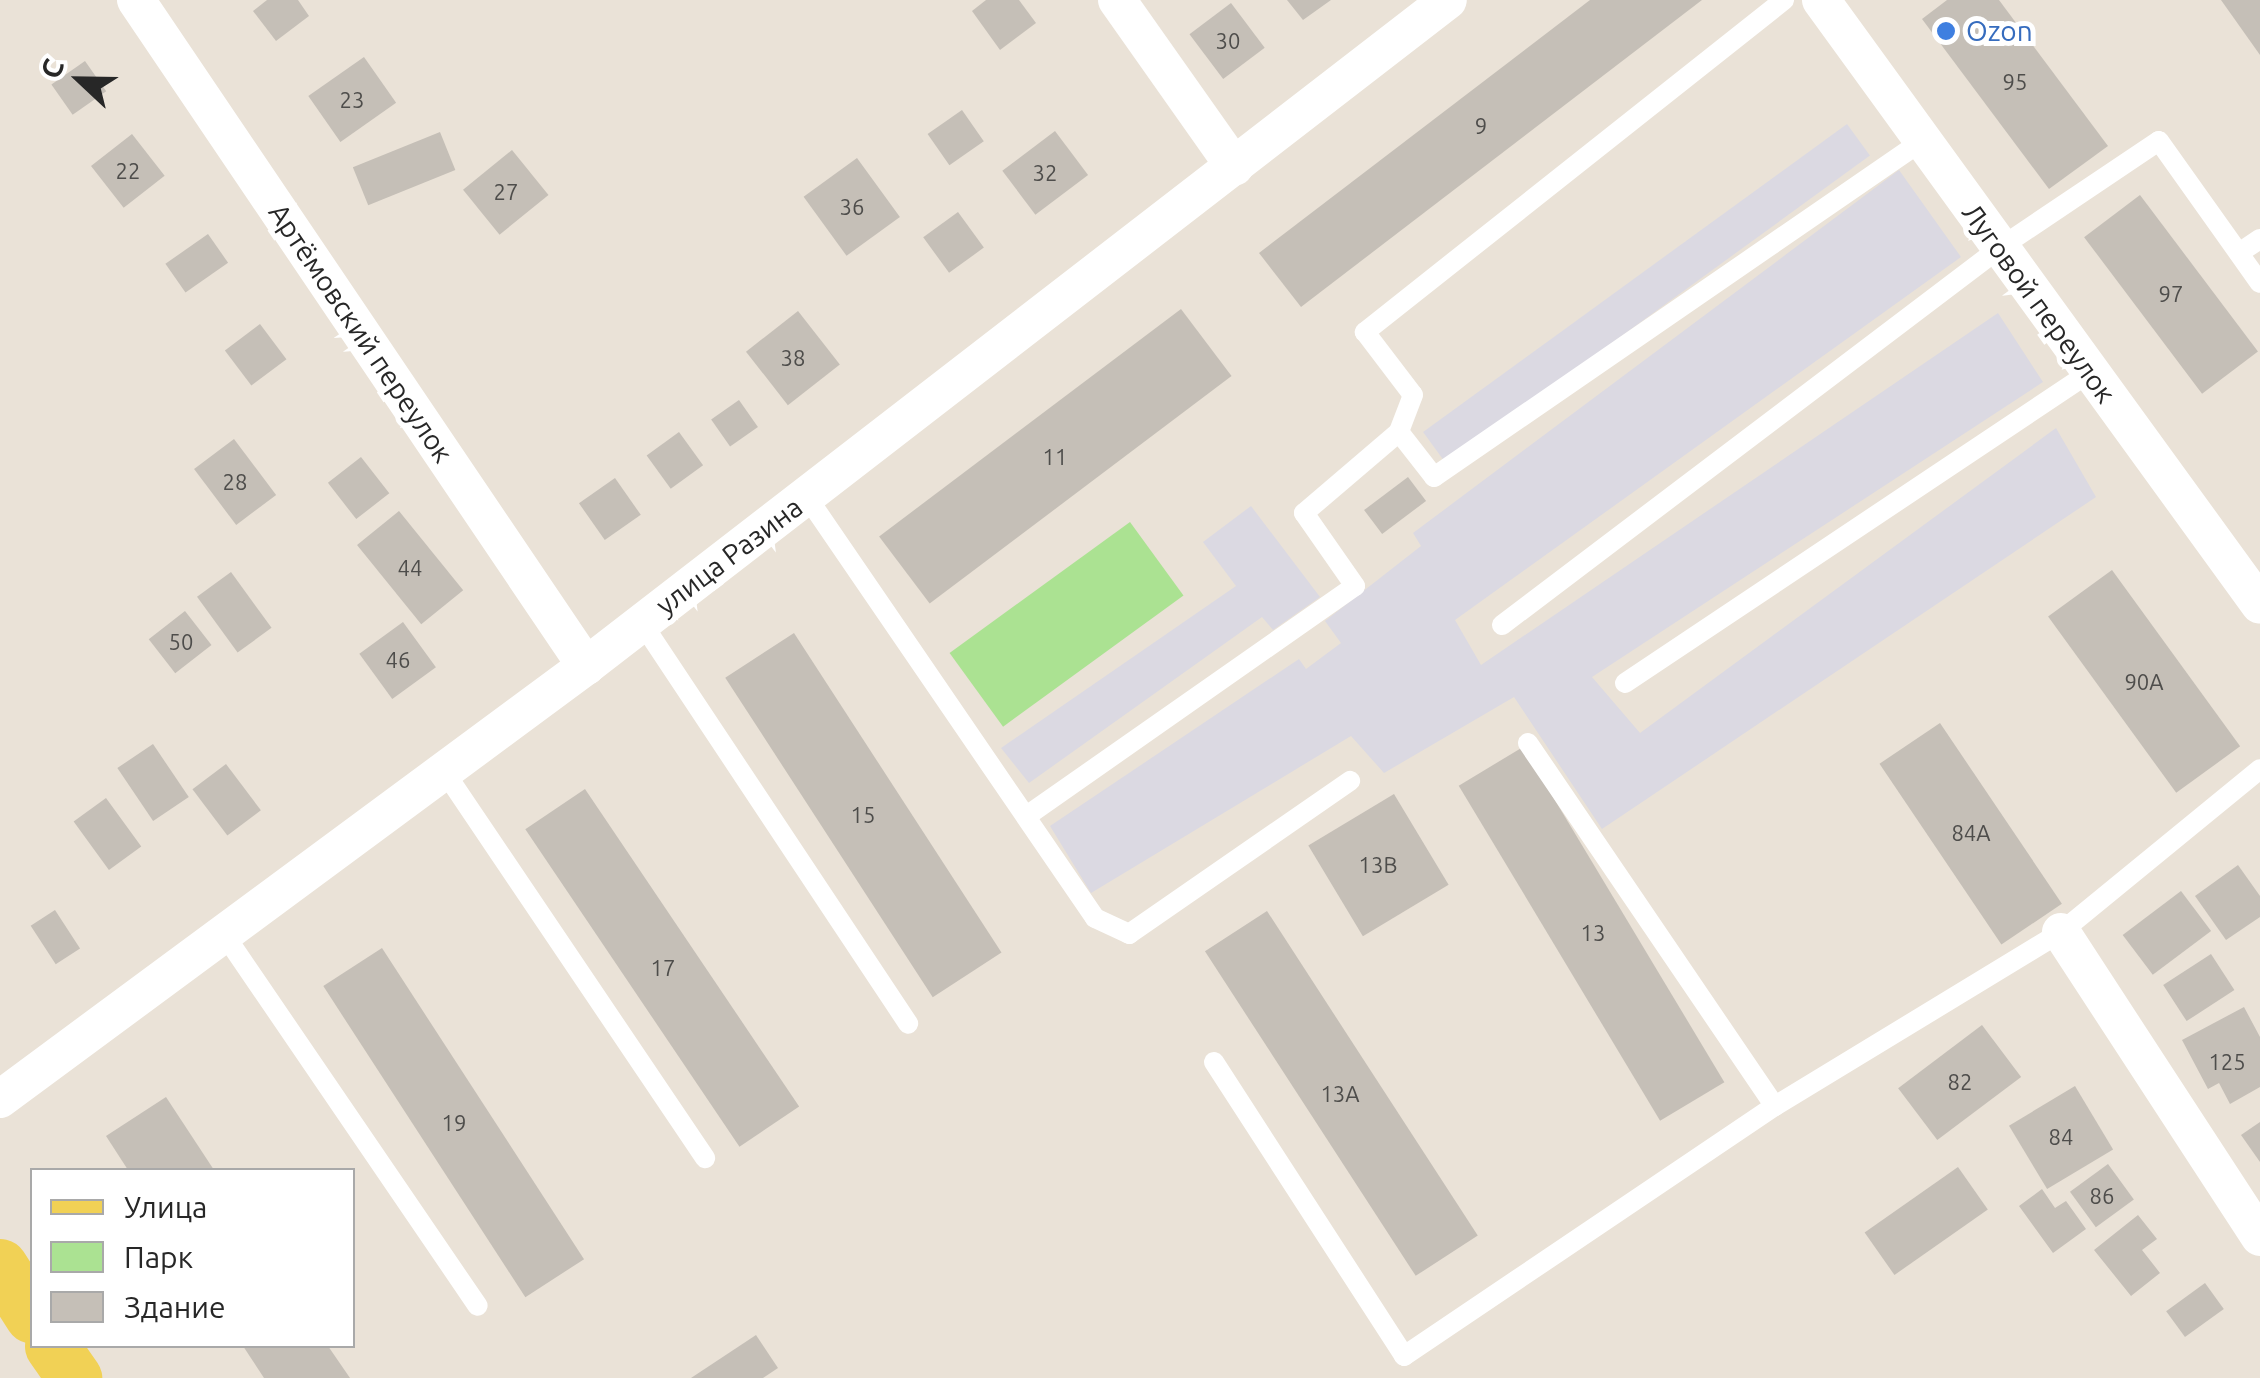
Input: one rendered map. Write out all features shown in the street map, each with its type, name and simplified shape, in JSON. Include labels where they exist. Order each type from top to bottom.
[{"type":"main road","points":[[0,1266],[30,1313]]},
{"type":"main road","points":[[53,1348],[74,1378]]},
{"type":"street","name":"Артёмовский переулок","points":[[136,0],[586,666]]},
{"type":"street","points":[[1116,0],[1236,167]]},
{"type":"street","name":"улица Разина","points":[[0,1099],[586,666],[1448,0]]},
{"type":"street","name":"Луговой переулок","points":[[1821,0],[1919,144],[2001,247],[2260,605]]},
{"type":"street","points":[[2061,932],[2260,1237]]},
{"type":"lane","points":[[1028,815],[1355,586],[1304,513],[1400,432],[1413,395],[1365,332],[1784,0]]},
{"type":"lane","points":[[1502,625],[2001,247],[2159,141],[2260,283]]},
{"type":"lane","points":[[1400,432],[1434,477],[1919,144]]},
{"type":"lane","points":[[2239,253],[2260,239]]},
{"type":"lane","points":[[1625,683],[2089,372]]},
{"type":"lane","points":[[807,496],[1095,918],[1129,934],[1350,781]]},
{"type":"lane","points":[[642,623],[908,1024]]},
{"type":"lane","points":[[1528,743],[1775,1106]]},
{"type":"lane","points":[[1214,1062],[1404,1356],[1775,1106],[2061,932],[2260,770]]},
{"type":"lane","points":[[444,771],[705,1158]]},
{"type":"lane","points":[[224,934],[478,1306]]},
{"type":"shaded area","points":[[1847,124],[1870,156],[1446,464],[1423,432]]},
{"type":"shaded area","points":[[1899,170],[1961,257],[1455,620],[1481,665],[1998,313],[2043,382],[1592,677],[1640,733],[2056,428],[2096,497],[1602,829],[1514,697],[1384,773],[1351,736],[1091,893],[1050,826],[1299,659],[1306,669],[1341,643],[1325,621],[1421,546],[1413,533]]},
{"type":"shaded area","points":[[1251,506],[1320,597],[1273,630],[1262,617],[1029,783],[1001,748],[1236,586],[1203,542]]},
{"type":"green space","points":[[1130,522],[1183,596],[1003,727],[950,653]]},
{"type":"building","points":[[267,0],[298,0],[309,16],[276,41],[253,11]]},
{"type":"building","points":[[986,0],[1019,0],[1036,23],[1000,50],[972,11]]},
{"type":"building","points":[[1287,0],[1331,0],[1303,20]]},
{"type":"building","points":[[1590,0],[1702,0],[1301,307],[1259,253]]},
{"type":"building","points":[[1947,0],[1999,0],[2108,146],[2049,189],[1922,19]]},
{"type":"building","points":[[2221,0],[2260,0],[2260,55]]},
{"type":"building","points":[[1231,3],[1265,48],[1223,79],[1189,34]]},
{"type":"building","points":[[364,57],[396,103],[340,142],[308,96]]},
{"type":"building","points":[[85,61],[106,91],[73,115],[51,85]]},
{"type":"building","points":[[962,110],[984,141],[949,165],[928,134]]},
{"type":"building","points":[[1055,131],[1088,175],[1035,215],[1002,171]]},
{"type":"building","points":[[440,132],[455,170],[368,205],[353,167]]},
{"type":"building","points":[[132,134],[165,176],[124,208],[91,166]]},
{"type":"building","points":[[512,150],[549,195],[500,235],[463,190]]},
{"type":"building","points":[[857,158],[900,217],[847,256],[804,197]]},
{"type":"building","points":[[2140,195],[2258,352],[2202,394],[2084,237]]},
{"type":"building","points":[[958,212],[984,248],[949,273],[923,237]]},
{"type":"building","points":[[208,234],[228,263],[185,292],[165,264]]},
{"type":"building","points":[[1181,309],[1232,376],[930,604],[879,536]]},
{"type":"building","points":[[798,311],[840,365],[788,405],[746,352]]},
{"type":"building","points":[[260,324],[286,359],[251,386],[225,350]]},
{"type":"building","points":[[739,400],[758,427],[730,447],[711,420]]},
{"type":"building","points":[[679,432],[703,465],[671,489],[647,456]]},
{"type":"building","points":[[234,439],[276,495],[236,525],[194,469]]},
{"type":"building","points":[[361,457],[389,493],[356,519],[328,483]]},
{"type":"building","points":[[1408,477],[1426,501],[1382,534],[1364,510]]},
{"type":"building","points":[[615,478],[641,515],[605,540],[579,503]]},
{"type":"building","points":[[399,511],[463,590],[421,624],[357,545]]},
{"type":"building","points":[[2112,570],[2240,746],[2176,793],[2048,616]]},
{"type":"building","points":[[231,572],[272,628],[238,653],[197,597]]},
{"type":"building","points":[[185,611],[211,645],[175,673],[149,639]]},
{"type":"building","points":[[403,622],[436,667],[392,699],[359,654]]},
{"type":"building","points":[[794,633],[1002,953],[933,997],[725,678]]},
{"type":"building","points":[[1940,723],[2062,904],[2001,945],[1879,764]]},
{"type":"building","points":[[153,744],[189,797],[153,821],[117,768]]},
{"type":"building","points":[[1523,747],[1724,1082],[1660,1121],[1459,786]]},
{"type":"building","points":[[226,764],[261,810],[227,836],[192,789]]},
{"type":"building","points":[[585,789],[799,1107],[739,1147],[525,829]]},
{"type":"building","points":[[1394,794],[1449,885],[1363,936],[1308,846]]},
{"type":"building","points":[[106,798],[141,847],[109,870],[74,822]]},
{"type":"building","points":[[2238,865],[2260,896],[2260,917],[2226,940],[2195,896]]},
{"type":"building","points":[[2181,891],[2211,931],[2153,975],[2123,935]]},
{"type":"building","points":[[55,910],[80,949],[56,964],[31,926]]},
{"type":"building","points":[[1267,911],[1478,1236],[1416,1276],[1205,951]]},
{"type":"building","points":[[382,948],[584,1259],[525,1297],[323,986]]},
{"type":"building","points":[[2211,954],[2234,990],[2187,1021],[2163,985]]},
{"type":"building","points":[[2244,1007],[2260,1037],[2260,1087],[2230,1104],[2219,1083],[2208,1089],[2182,1040]]},
{"type":"building","points":[[1982,1025],[2021,1077],[1937,1140],[1898,1088]]},
{"type":"building","points":[[2075,1086],[2113,1149],[2047,1189],[2009,1126]]},
{"type":"building","points":[[166,1097],[213,1168],[127,1168],[106,1136]]},
{"type":"building","points":[[2260,1122],[2260,1162],[2241,1135]]},
{"type":"building","points":[[2108,1164],[2134,1200],[2096,1227],[2070,1192]]},
{"type":"building","points":[[1958,1167],[1988,1210],[1894,1275],[1865,1232]]},
{"type":"building","points":[[2042,1189],[2055,1208],[2066,1201],[2086,1229],[2053,1253],[2019,1206]]},
{"type":"building","points":[[2138,1215],[2157,1239],[2142,1250],[2160,1273],[2131,1296],[2094,1250]]},
{"type":"building","points":[[2205,1283],[2224,1309],[2185,1337],[2166,1311]]},
{"type":"building","points":[[756,1335],[778,1368],[763,1378],[691,1378]]},
{"type":"building","points":[[244,1348],[329,1348],[350,1378],[264,1378]]},
{"type":"place","name":"Ozon","points":[[1946,31]]}]
